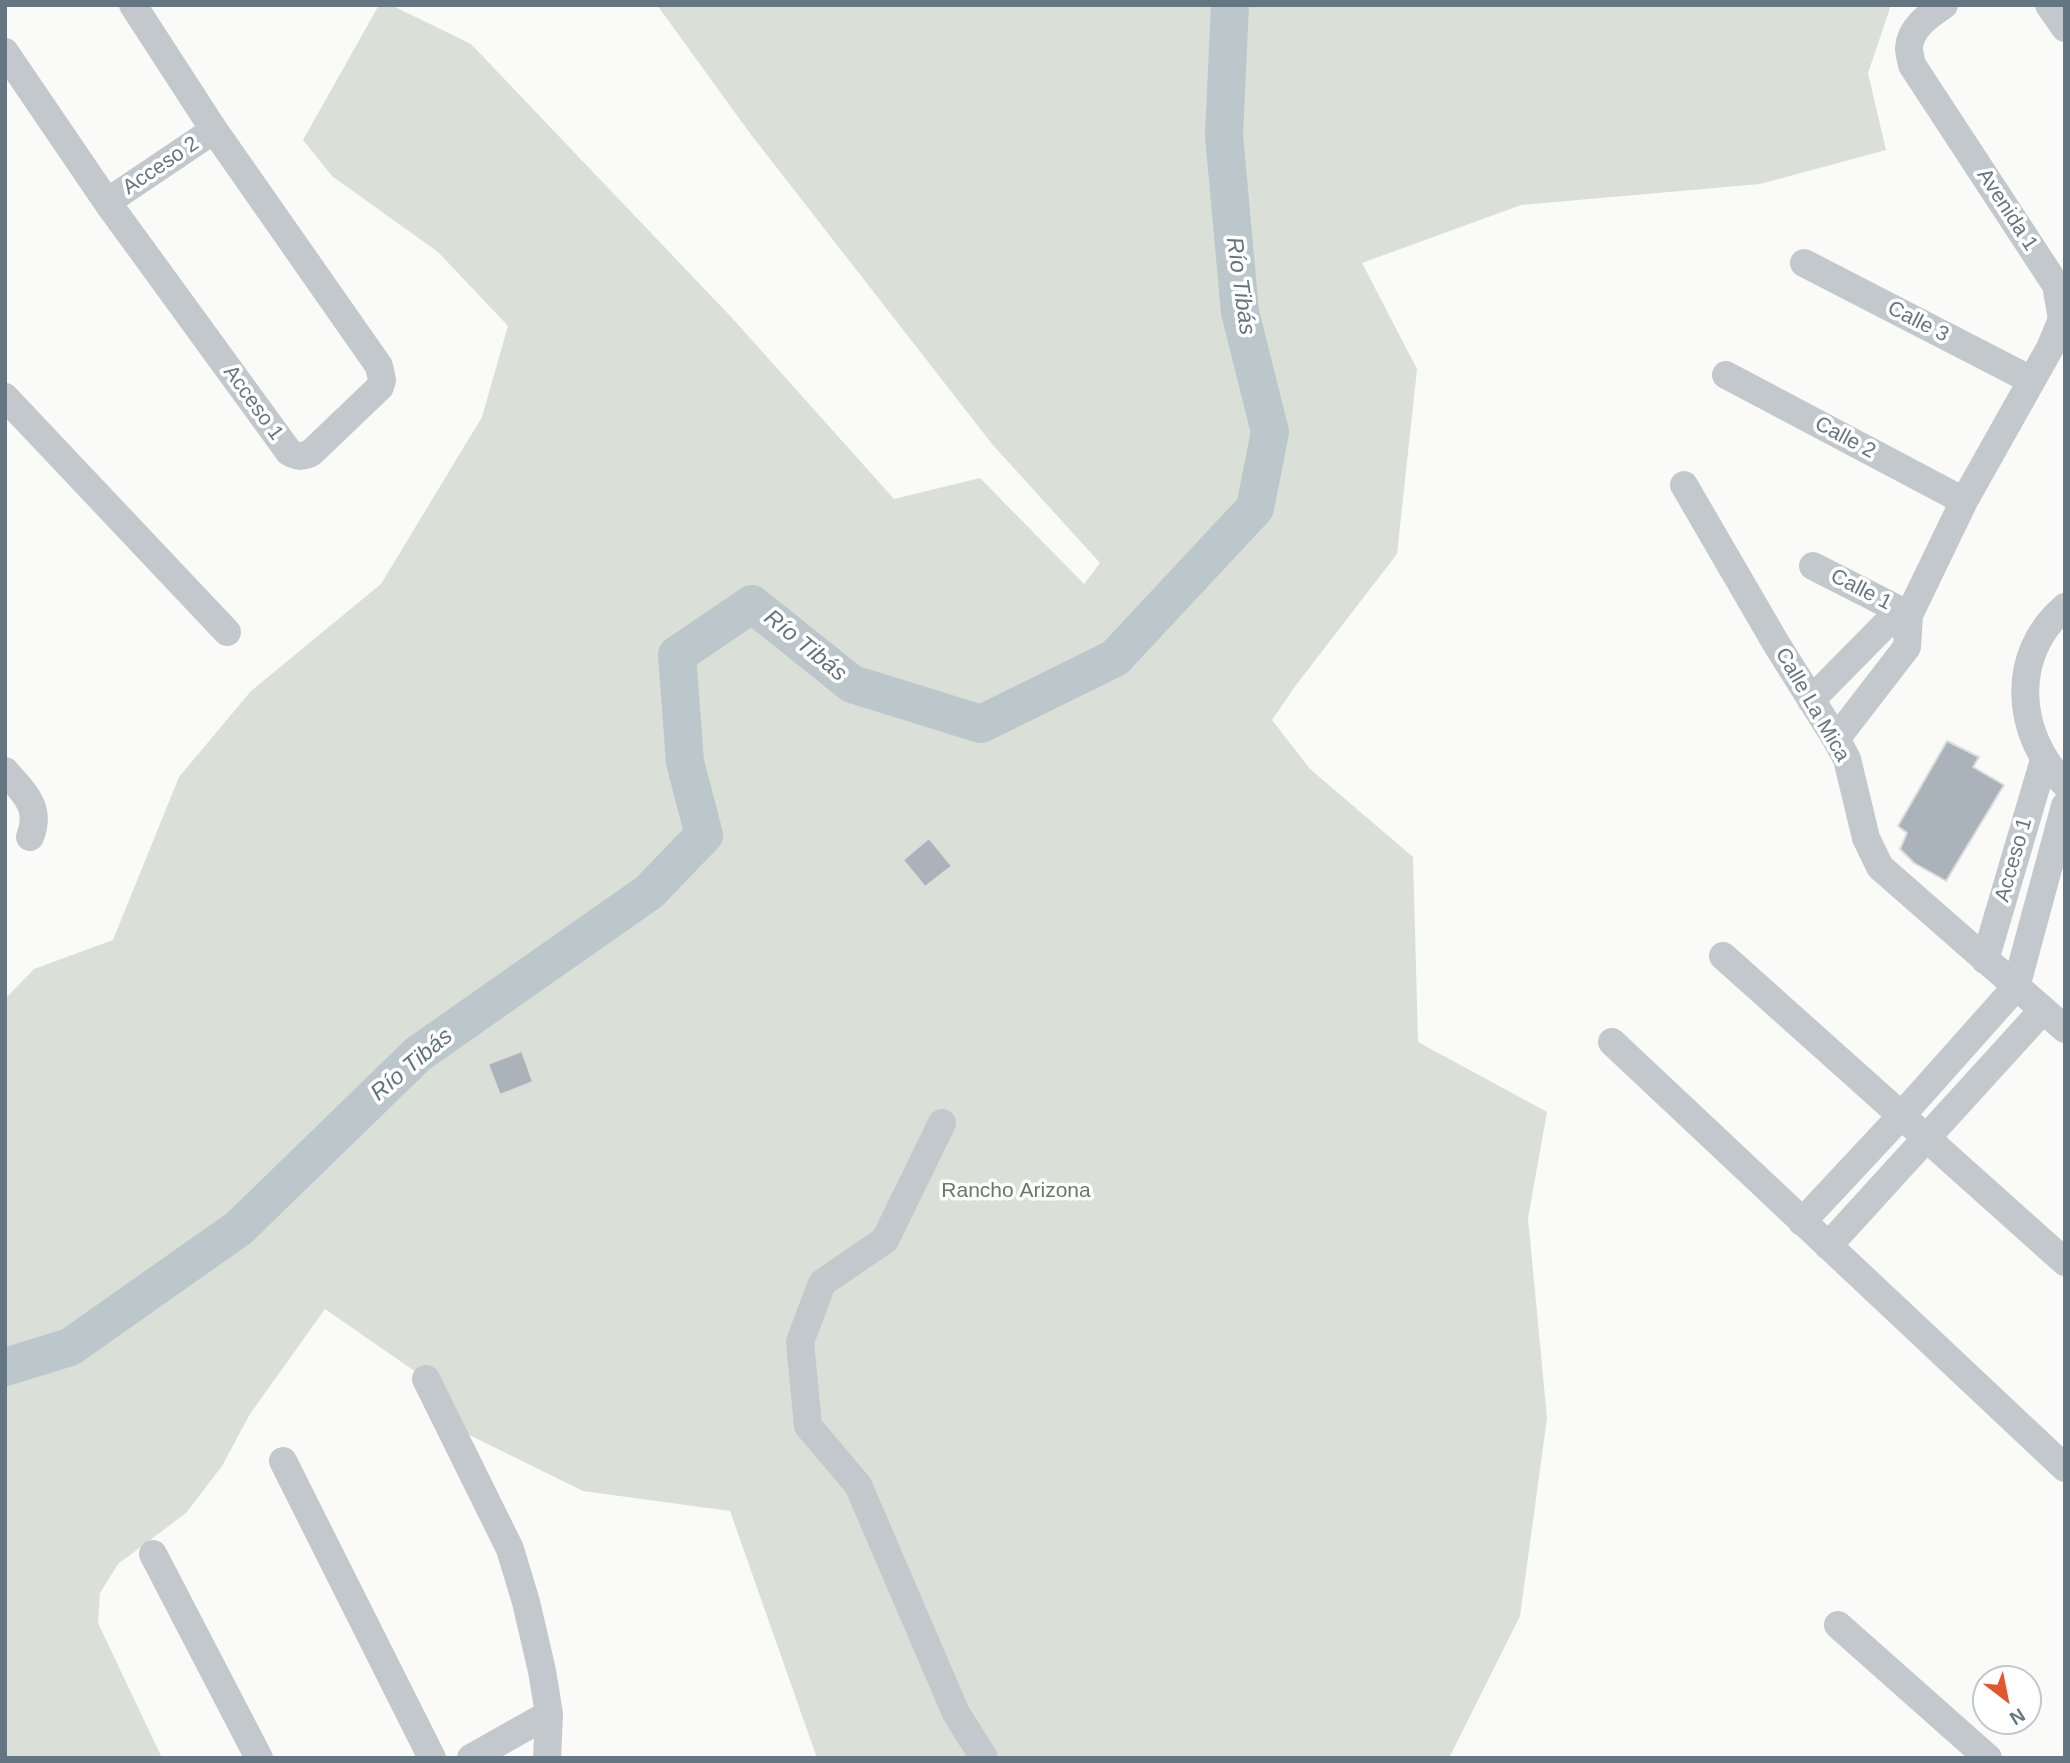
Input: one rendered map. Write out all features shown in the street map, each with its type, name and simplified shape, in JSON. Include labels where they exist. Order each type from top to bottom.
[{"type":"street","name":"Acceso 1","points":[[5,52],[107,202],[289,452],[302,457],[311,453],[380,387],[382,374],[214,130],[133,5]]},
{"type":"street","name":"Avenida 1","points":[[1836,738],[1906,647],[1909,615],[1964,501],[2050,348],[2062,319],[2056,285],[1912,65],[1909,47],[1915,32],[1925,18],[1944,5]]},
{"type":"street","points":[[2049,5],[2065,29]]},
{"type":"street","name":"Acceso 2","points":[[107,202],[214,130]]},
{"type":"street","name":"Calle 3","points":[[1804,263],[2031,380]]},
{"type":"street","name":"Calle 2","points":[[1726,375],[1964,501]]},
{"type":"street","points":[[5,397],[227,632]]},
{"type":"street","name":"Calle La Mica","points":[[1684,485],[1847,759],[1866,838],[1880,867],[2065,1029]]},
{"type":"street","name":"Calle 1","points":[[1813,566],[1909,615]]},
{"type":"street","points":[[2065,607],[2040,634],[2030,658],[2024,684],[2026,714],[2037,748],[2065,784]]},
{"type":"street","points":[[1811,700],[1884,626],[1909,615]]},
{"type":"street","name":"Acceso 1","points":[[1985,960],[2044,760]]},
{"type":"street","points":[[5,771],[26,796],[35,813],[30,836]]},
{"type":"street","name":"Acceso 1","points":[[2016,987],[2065,806]]},
{"type":"street","points":[[1723,956],[2065,1262]]},
{"type":"street","points":[[1802,1222],[2016,987]]},
{"type":"street","points":[[1828,1246],[2042,1010]]},
{"type":"street","points":[[1612,1042],[2065,1468]]},
{"type":"street","points":[[942,1124],[885,1240],[822,1283],[800,1342],[808,1426],[858,1485],[956,1713],[984,1758]]},
{"type":"street","points":[[426,1379],[510,1549],[537,1648],[550,1714],[547,1758]]},
{"type":"street","points":[[283,1461],[432,1758]]},
{"type":"street","points":[[153,1554],[259,1758]]},
{"type":"street","points":[[1838,1625],[1988,1758]]},
{"type":"street","points":[[471,1758],[550,1714]]},
{"type":"green space","name":"Rancho Arizona","points":[[379,5],[391,5],[471,44],[733,319],[894,499],[980,478],[1084,584],[1100,563],[992,444],[749,132],[657,5],[1891,5],[1868,73],[1886,150],[1760,184],[1521,205],[1362,263],[1417,369],[1397,554],[1272,720],[1310,769],[1413,857],[1418,1042],[1547,1112],[1528,1218],[1547,1418],[1520,1616],[1449,1758],[817,1758],[730,1511],[583,1491],[447,1424],[426,1379],[325,1309],[250,1414],[222,1466],[186,1513],[118,1564],[100,1593],[98,1623],[162,1758],[5,1758],[5,999],[34,969],[113,940],[179,777],[251,691],[381,584],[482,417],[508,326],[438,252],[332,176],[303,140]]},
{"type":"building","points":[[1947,741],[1979,757],[1973,767],[2004,785],[1946,881],[1914,863],[1900,849],[1907,833],[1898,826]]},
{"type":"building","points":[[929,838],[952,866],[925,887],[903,860]]},
{"type":"building","points":[[522,1051],[533,1082],[500,1095],[488,1064]]},
{"type":"waterway","name":"Río Tibás","points":[[5,1367],[70,1347],[239,1228],[418,1054],[649,892],[704,835],[685,762],[677,655],[752,604],[852,684],[981,724],[1115,658],[1255,508],[1270,432],[1240,312],[1224,135],[1230,5]]}]
